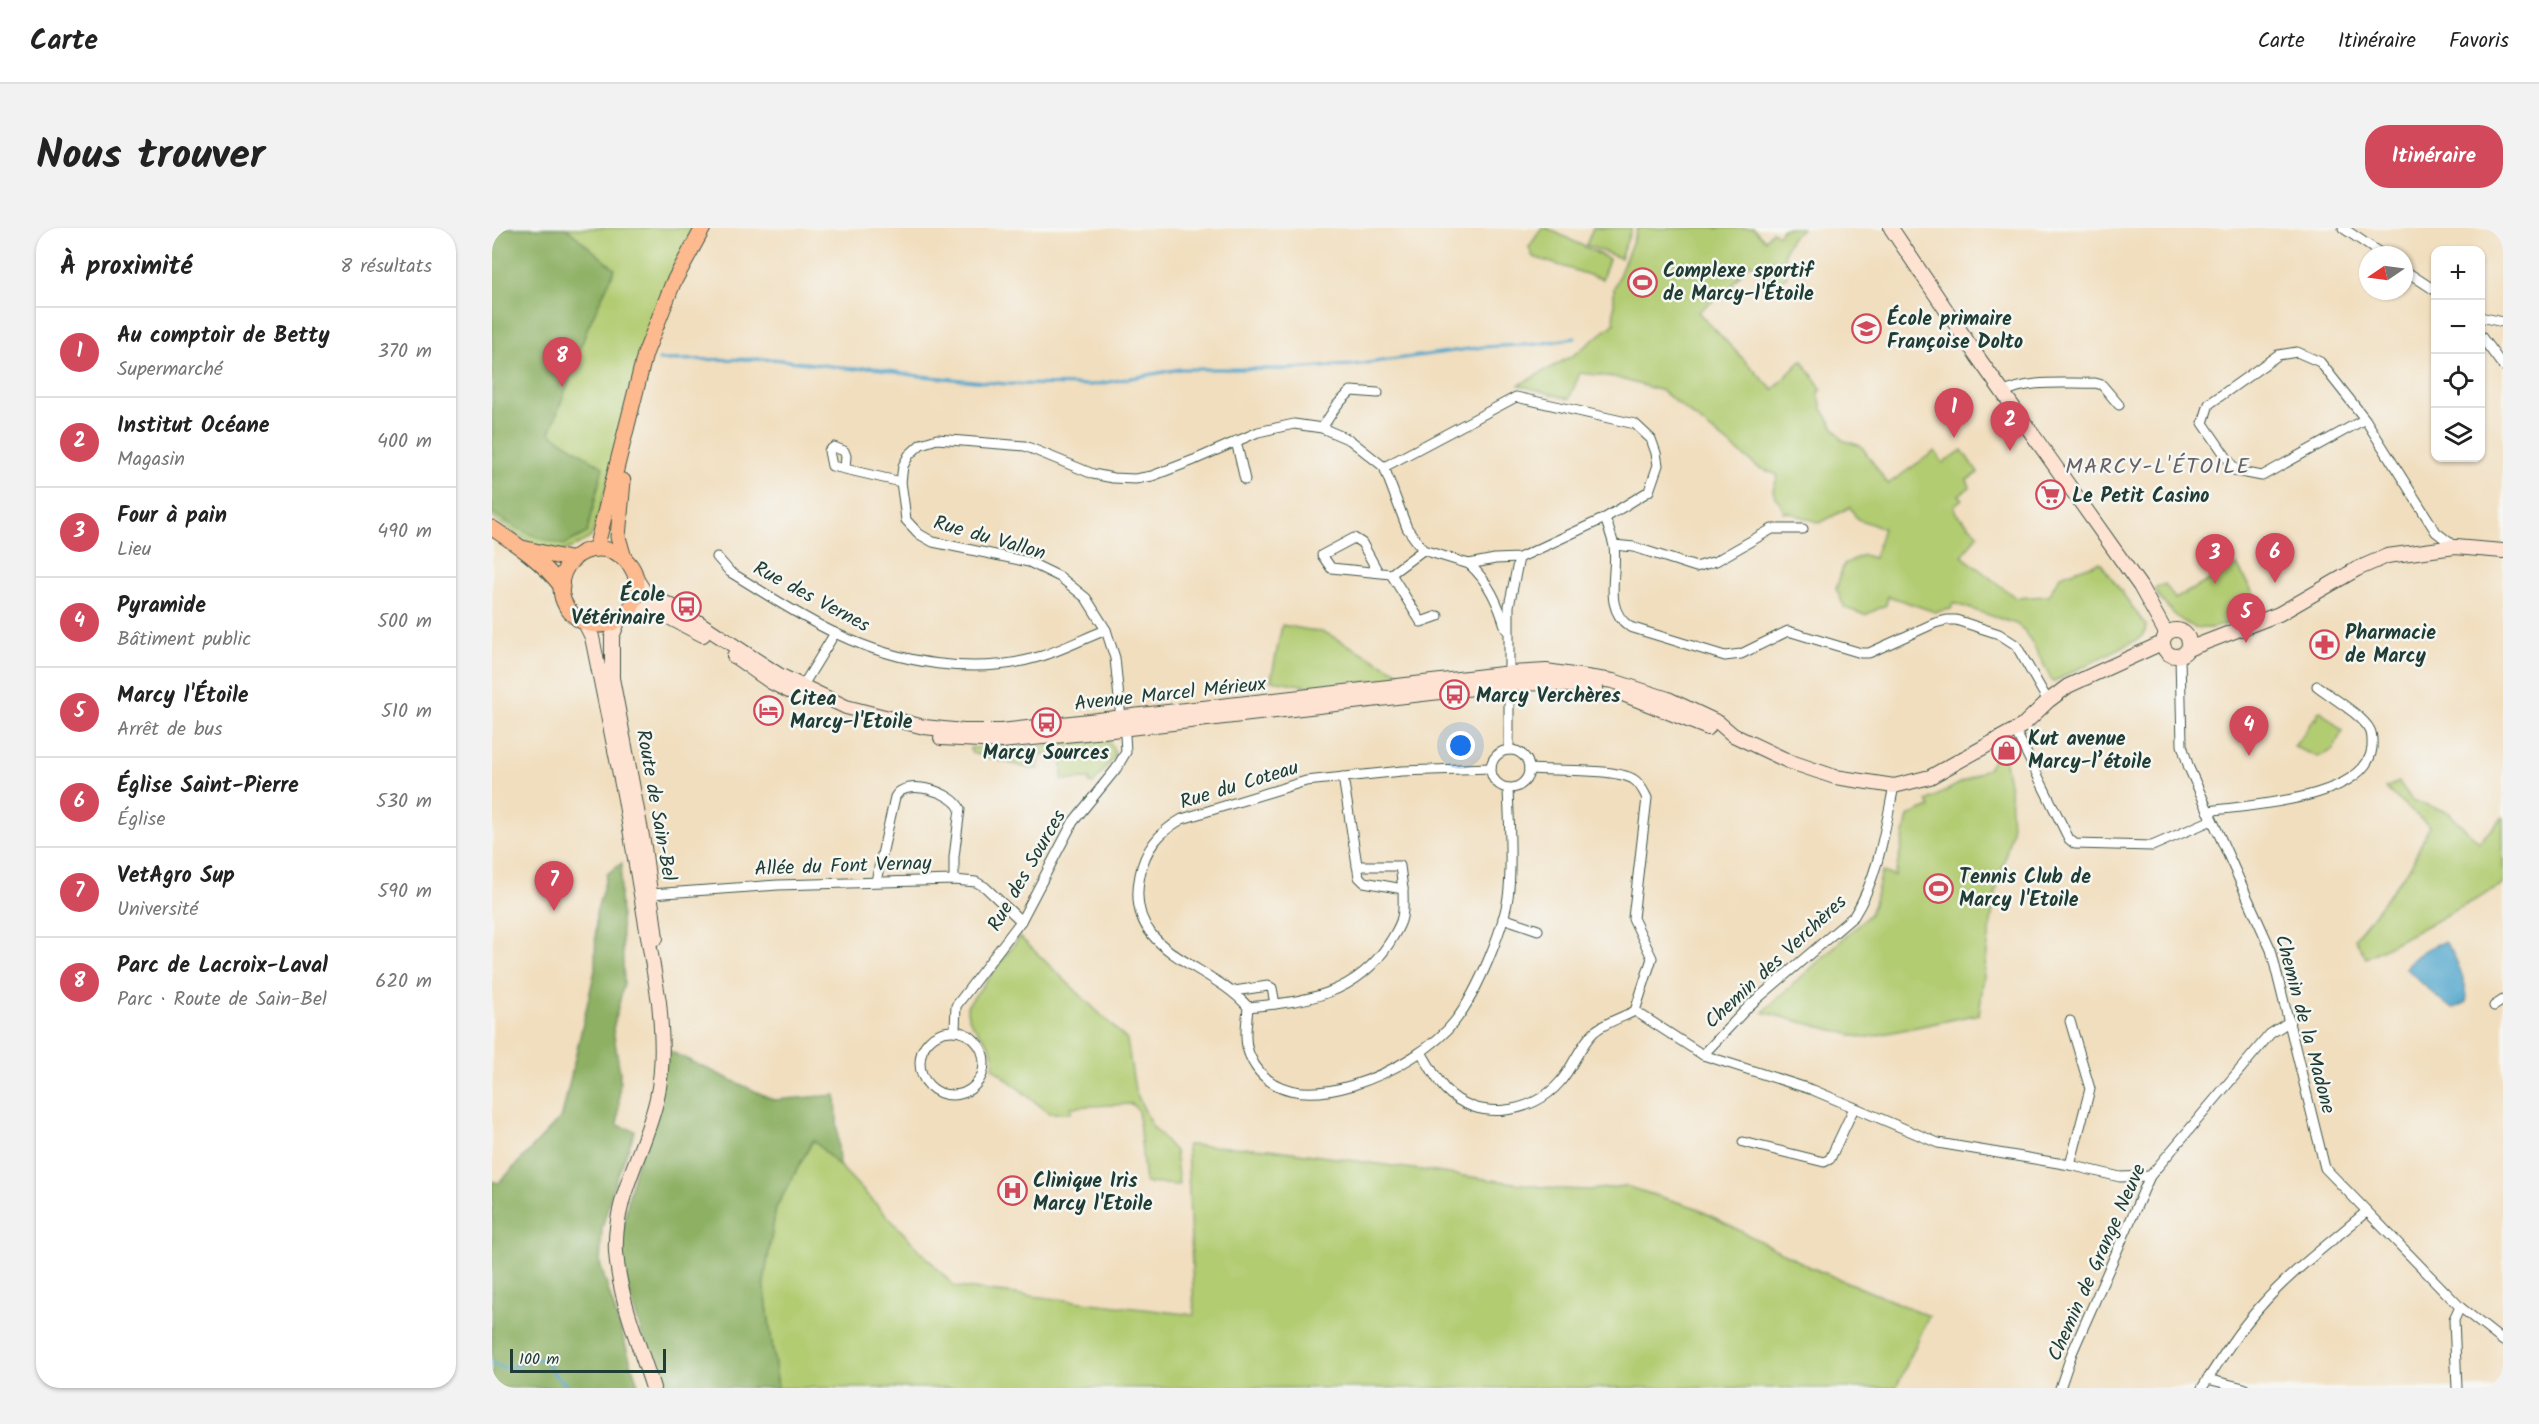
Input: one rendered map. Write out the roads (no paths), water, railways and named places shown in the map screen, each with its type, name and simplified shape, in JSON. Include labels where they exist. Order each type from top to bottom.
[{"type":"main road","points":[[596,549],[644,359],[673,283],[703,228]]},
{"type":"main road","points":[[1891,228],[2003,393],[2140,586],[2163,610],[2172,656],[2185,647],[2279,614],[2357,569],[2387,556],[2455,547],[2503,551]]},
{"type":"main road","points":[[624,558],[618,537],[630,421]]},
{"type":"main road","points":[[492,528],[522,548],[546,568],[562,586]]},
{"type":"main road","points":[[522,548],[573,560]]},
{"type":"main road","points":[[596,549],[616,553],[624,558],[632,568],[637,580],[637,590],[625,613],[608,623],[596,624],[584,621],[574,614],[566,604],[562,586],[567,568],[573,560],[581,554],[596,549]]},
{"type":"main road","name":"Avenue Marcel Mérieux","points":[[637,580],[646,594],[678,609],[779,675],[802,687],[846,707],[924,727],[1001,731],[1122,723],[1510,678],[1612,689],[1670,711],[1716,732],[1733,735],[1788,761],[1835,777],[1894,786],[1930,777],[2015,730],[2048,700],[2068,686],[2167,639]]},
{"type":"main road","name":"Avenue Marcel Mérieux","points":[[625,613],[653,609],[676,619],[707,638],[771,682],[845,717],[913,734],[960,740],[1001,741],[1086,734],[1122,723]]},
{"type":"main road","name":"Route de Sain-Bel","points":[[625,613],[612,638],[612,678],[651,894],[658,962],[662,1066],[657,1099],[623,1200],[616,1251],[627,1308],[653,1388]]},
{"type":"main road","name":"Route de Sain-Bel","points":[[584,621],[592,637],[604,694],[632,842],[658,1000]]},
{"type":"main road","points":[[2167,639],[2183,631],[2185,647]]},
{"type":"street","points":[[2343,228],[2370,246]]},
{"type":"street","points":[[2413,276],[2431,288]]},
{"type":"street","points":[[2485,318],[2503,322]]},
{"type":"street","points":[[2485,341],[2503,366]]},
{"type":"street","points":[[2365,419],[2262,476],[2236,471],[2203,423],[2209,404],[2278,355],[2297,352],[2320,362],[2365,419],[2436,532],[2455,547]]},
{"type":"street","points":[[2003,393],[2013,388],[2033,385],[2095,383],[2102,385],[2119,405]]},
{"type":"street","points":[[1322,428],[1337,405],[1351,391],[1378,393]]},
{"type":"street","points":[[1469,564],[1495,559],[1519,558],[1605,518],[1649,491],[1658,465],[1651,439],[1635,424],[1516,397],[1384,467],[1407,528],[1423,550],[1469,564],[1481,575],[1491,589],[1509,640]]},
{"type":"street","name":"Rue du Vallon","points":[[1122,723],[1115,658],[1106,630],[1086,598],[1060,578],[1029,562],[933,542],[919,534],[906,520],[901,482],[903,466],[909,454],[921,444],[937,439],[1025,446],[1093,474],[1135,479],[1152,476],[1258,432],[1294,424],[1322,428],[1350,440],[1384,467]]},
{"type":"street","points":[[1236,441],[1245,480]]},
{"type":"street","points":[[845,469],[901,482]]},
{"type":"street","points":[[1605,518],[1614,546],[1613,604],[1618,617],[1630,627],[1725,656],[1740,654],[1788,631],[1861,653],[1869,653],[1935,623],[1956,620],[2008,638],[2016,645],[2048,700]]},
{"type":"street","points":[[1614,546],[1634,547],[1696,567],[1716,561],[1772,529],[1803,529]]},
{"type":"street","points":[[1378,572],[1362,543],[1354,538],[1322,555],[1331,568],[1378,572],[1391,573],[1423,550]]},
{"type":"street","name":"Rue des Vernes","points":[[717,557],[730,572],[835,633],[904,659],[968,666],[1008,664],[1042,656],[1106,630]]},
{"type":"street","points":[[1509,750],[1509,606],[1519,558]]},
{"type":"street","points":[[1391,573],[1421,622],[1438,616]]},
{"type":"street","points":[[802,687],[835,633]]},
{"type":"street","name":"Chemin de la Madone","points":[[2185,647],[2182,745],[2208,811],[2271,950],[2325,1168],[2460,1307],[2503,1341]]},
{"type":"street","points":[[2208,811],[2313,794],[2340,785],[2358,773],[2367,763],[2373,741],[2370,731],[2364,722],[2317,686]]},
{"type":"street","name":"Rue des Sources","points":[[955,1030],[956,1006],[1021,921],[1073,822],[1116,769],[1126,752],[1122,723]]},
{"type":"street","points":[[2015,730],[2069,839],[2075,844],[2151,846],[2212,820]]},
{"type":"street","points":[[1509,750],[1523,755],[1529,769],[1522,784],[1508,788],[1494,780],[1491,768],[1496,756],[1509,750]]},
{"type":"street","name":"Rue du Coteau","points":[[1248,1007],[1234,991],[1169,952],[1153,939],[1144,924],[1139,904],[1138,885],[1143,863],[1151,845],[1167,828],[1182,819],[1279,788],[1306,782],[1420,770],[1491,768]]},
{"type":"street","points":[[1422,1054],[1444,1088],[1458,1099],[1496,1111],[1513,1110],[1544,1098],[1566,1076],[1594,1032],[1635,1011],[1652,958],[1633,918],[1647,798],[1635,780],[1625,776],[1573,770],[1529,769]]},
{"type":"street","points":[[1343,777],[1359,877],[1364,882],[1402,889]]},
{"type":"street","points":[[876,881],[895,797],[901,788],[912,786],[944,795],[957,803],[960,809],[954,857],[954,880]]},
{"type":"street","name":"Chemin des Verchères","points":[[1703,1055],[1750,1005],[1854,916],[1864,900],[1884,832],[1894,786]]},
{"type":"street","points":[[1357,866],[1400,866],[1402,917],[1382,954],[1371,966],[1341,988],[1300,1002],[1248,1007],[1246,1042],[1250,1057],[1270,1081],[1282,1088],[1316,1093],[1360,1084],[1422,1054],[1456,1021],[1475,989],[1503,918],[1509,889],[1508,788]]},
{"type":"street","points":[[632,842],[638,846],[645,890],[651,894]]},
{"type":"street","name":"Allée du Font Vernay","points":[[651,894],[719,888],[954,880],[976,882],[985,887],[1021,921]]},
{"type":"street","points":[[1503,918],[1538,930]]},
{"type":"street","points":[[1234,991],[1269,986],[1272,988],[1275,1004]]},
{"type":"street","points":[[2494,1006],[2503,1000]]},
{"type":"street","points":[[1635,1011],[1703,1055],[1813,1090],[1938,1143],[2070,1165],[2120,1177],[2150,1176]]},
{"type":"street","points":[[2070,1021],[2090,1089],[2070,1165]]},
{"type":"street","name":"Chemin de Grange Neuve","points":[[2060,1388],[2072,1353],[2150,1176],[2270,1034],[2290,1021]]},
{"type":"street","points":[[955,1030],[974,1038],[980,1046],[984,1065],[983,1074],[966,1092],[942,1094],[930,1087],[921,1074],[919,1064],[924,1045],[931,1038],[939,1032],[955,1030]]},
{"type":"street","points":[[1743,1142],[1824,1162],[1830,1159],[1854,1108]]},
{"type":"street","points":[[2202,1388],[2231,1342],[2260,1307],[2299,1269],[2366,1212]]},
{"type":"street","points":[[2457,1388],[2454,1320],[2460,1307]]},
{"type":"street","points":[[2207,1379],[2244,1388]]},
{"type":"water","points":[[2445,942],[2457,962],[2466,989],[2466,1002],[2455,1008],[2444,1003],[2406,968],[2423,952],[2434,945]]},
{"type":"waterway","points":[[659,360],[773,359],[855,369],[870,367],[911,375],[1006,384],[1093,385],[1180,369],[1289,369],[1353,365],[1483,347],[1539,344],[1575,338]]},
{"type":"waterway","points":[[492,1363],[507,1368],[534,1359],[541,1360],[547,1363],[555,1375],[569,1388]]},
{"type":"place","name":"Complexe sportif de Marcy-l'Étoile","points":[[1642,282]]},
{"type":"place","name":"École primaire Françoise Dolto","points":[[1866,329]]},
{"type":"place","name":"Parc de Lacroix-Laval","points":[[562,387]]},
{"type":"place","name":"Au comptoir de Betty","points":[[1954,438]]},
{"type":"place","name":"Institut Océane","points":[[2010,451]]},
{"type":"place","name":"Le Petit Casino","points":[[2051,495]]},
{"type":"place","name":"Église Saint-Pierre","points":[[2275,583]]},
{"type":"place","name":"Four à pain","points":[[2215,584]]},
{"type":"place","name":"École Vétérinaire","points":[[686,606]]},
{"type":"place","name":"Marcy l'Étoile","points":[[2246,643]]},
{"type":"place","name":"Pharmacie de Marcy","points":[[2324,644]]},
{"type":"place","name":"Marcy Verchères","points":[[1455,695]]},
{"type":"place","name":"Citea Marcy-l'Etoile","points":[[769,710]]},
{"type":"place","name":"Marcy Sources","points":[[1046,722]]},
{"type":"place","name":"Kut avenue Marcy-l’étoile","points":[[2007,750]]},
{"type":"place","name":"Pyramide","points":[[2249,756]]},
{"type":"place","name":"Tennis Club de Marcy l'Etoile","points":[[1938,888]]},
{"type":"place","name":"VetAgro Sup","points":[[554,911]]},
{"type":"place","name":"Clinique Iris Marcy l'Etoile","points":[[1012,1191]]},
{"type":"district","name":"MARCY-L'ÉTOILE","points":[[2158,465]]}]
